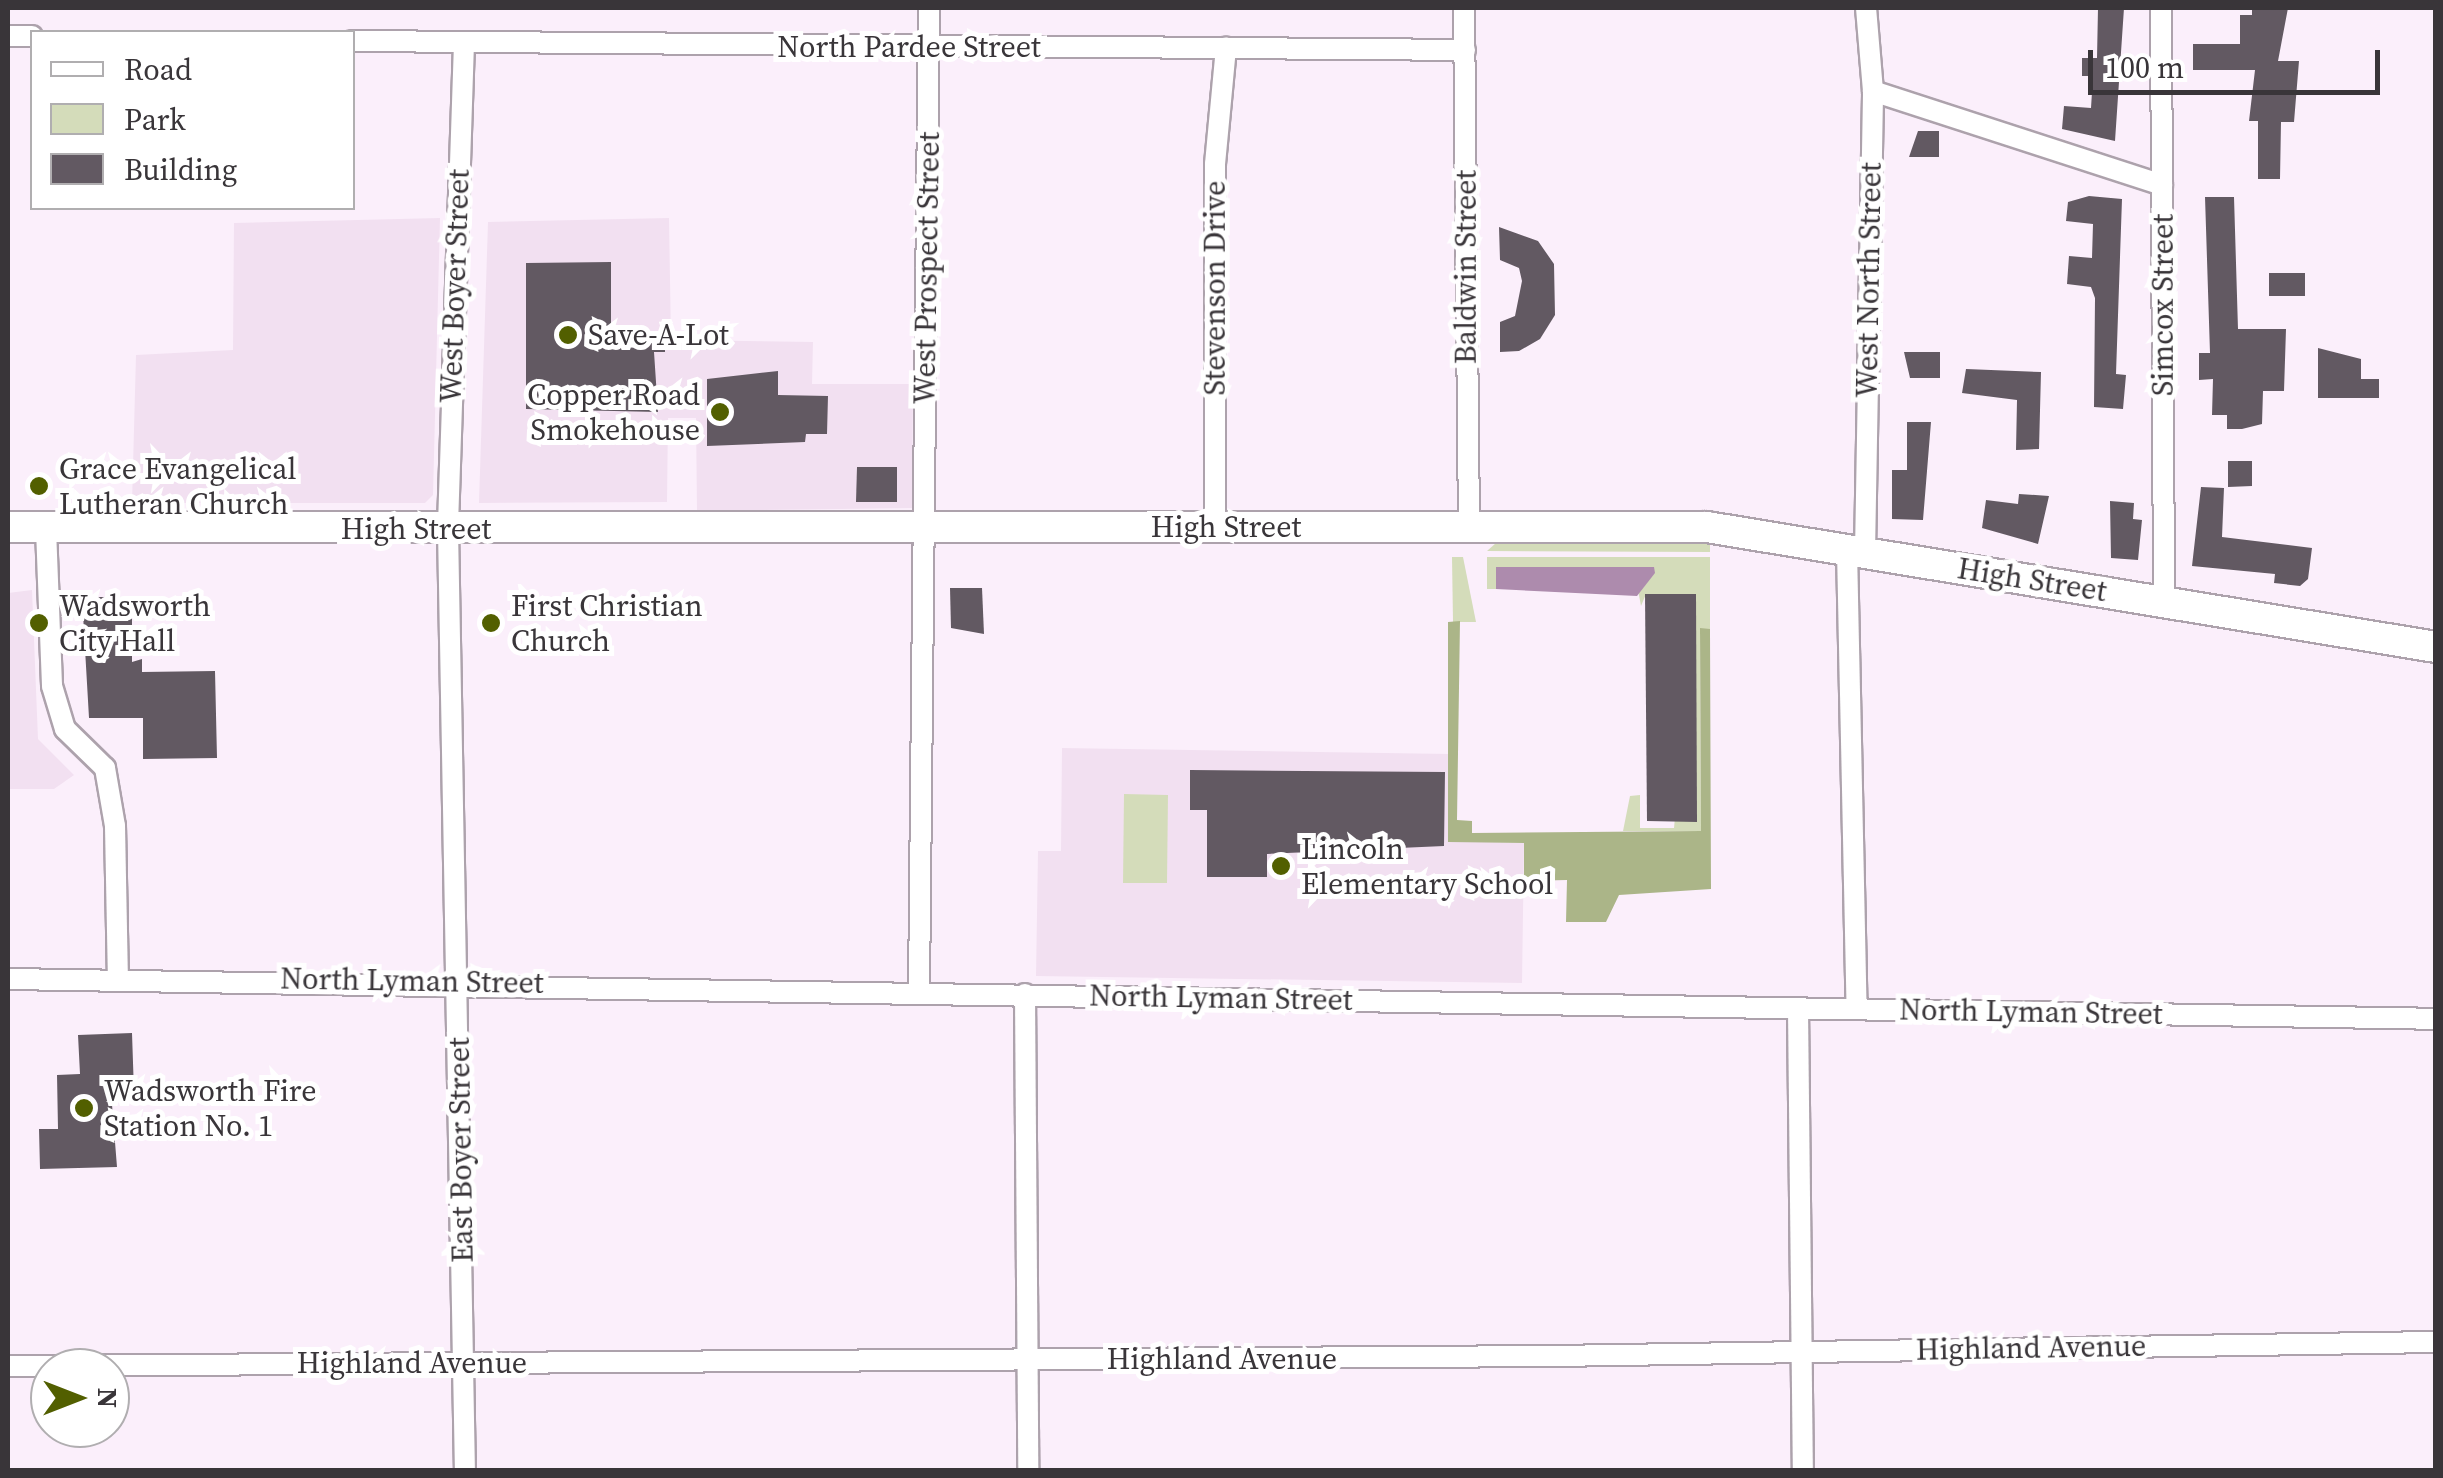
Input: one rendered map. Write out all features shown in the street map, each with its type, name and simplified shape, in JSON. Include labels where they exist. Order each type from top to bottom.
[{"type":"main road","name":"High Street","points":[[8,526],[1707,527],[2436,647]]},
{"type":"street","name":"West Prospect Street","points":[[919,992],[929,8]]},
{"type":"street","name":"Baldwin Street","points":[[1464,8],[1468,526]]},
{"type":"street","name":"West North Street","points":[[1857,1009],[1856,551],[1873,91],[1866,8]]},
{"type":"street","name":"Simcox Street","points":[[2161,8],[2164,602]]},
{"type":"street","name":"North Pardee Street","points":[[355,41],[1465,50]]},
{"type":"street","name":"West Boyer Street","points":[[448,529],[464,43]]},
{"type":"street","name":"Stevenson Drive","points":[[1215,528],[1215,164],[1226,48]]},
{"type":"street","points":[[1873,91],[2162,184]]},
{"type":"street","points":[[46,529],[52,686],[65,729],[105,768],[115,826],[118,976]]},
{"type":"street","name":"East Boyer Street","points":[[448,529],[465,1470]]},
{"type":"street","name":"North Lyman Street","points":[[8,979],[118,976],[2436,1019]]},
{"type":"street","points":[[1025,994],[1028,1470]]},
{"type":"street","points":[[1798,1008],[1803,1470]]},
{"type":"street","name":"Highland Avenue","points":[[8,1366],[1028,1360],[2436,1342]]},
{"type":"shaded area","points":[[440,218],[433,495],[425,503],[132,503],[136,355],[233,350],[234,223]]},
{"type":"shaded area","points":[[669,218],[671,340],[813,342],[812,384],[913,384],[912,508],[697,511],[696,418],[668,418],[667,502],[479,503],[488,222]]},
{"type":"shaded area","points":[[1496,567],[1654,567],[1655,573],[1637,596],[1496,589]]},
{"type":"shaded area","points":[[32,590],[38,739],[74,775],[54,789],[8,789],[8,593]]},
{"type":"shaded area","name":"Lincoln Elementary School","points":[[1062,748],[1450,754],[1449,841],[1524,843],[1522,983],[1036,976],[1038,851],[1061,851]]},
{"type":"green space","points":[[1496,543],[1697,543],[1710,544],[1710,552],[1487,551]]},
{"type":"green space","points":[[1452,557],[1463,557],[1476,622],[1453,622]]},
{"type":"green space","points":[[1487,557],[1710,557],[1710,629],[1700,629],[1701,831],[1623,831],[1630,796],[1640,795],[1640,828],[1674,828],[1696,594],[1646,594],[1641,606],[1638,590],[1653,567],[1497,567],[1496,589],[1487,589]]},
{"type":"green space","points":[[1460,621],[1457,820],[1472,821],[1472,833],[1701,831],[1700,628],[1710,629],[1711,889],[1619,895],[1606,922],[1566,922],[1567,880],[1524,881],[1524,843],[1448,842],[1448,622]]},
{"type":"green space","points":[[1124,794],[1168,795],[1167,883],[1123,883]]},
{"type":"building","points":[[2098,8],[2124,8],[2115,141],[2062,129],[2064,106],[2091,108],[2093,76],[2082,76],[2082,58],[2097,58]]},
{"type":"building","points":[[2252,8],[2288,8],[2278,61],[2299,61],[2294,122],[2281,122],[2280,179],[2258,179],[2258,121],[2249,121],[2255,70],[2193,70],[2193,44],[2240,44],[2240,15],[2252,15]]},
{"type":"building","points":[[1918,131],[1939,131],[1939,157],[1909,157]]},
{"type":"building","points":[[2089,196],[2122,199],[2116,374],[2126,375],[2123,409],[2094,407],[2095,298],[2091,287],[2067,284],[2069,256],[2092,258],[2093,224],[2066,221],[2068,202]]},
{"type":"building","points":[[2205,197],[2234,197],[2238,329],[2286,329],[2284,391],[2263,391],[2262,424],[2242,429],[2227,429],[2227,415],[2212,415],[2213,379],[2199,380],[2199,353],[2210,353]]},
{"type":"building","points":[[1499,227],[1538,241],[1554,264],[1555,315],[1540,339],[1519,351],[1500,352],[1500,322],[1515,316],[1522,281],[1519,268],[1500,260]]},
{"type":"building","name":"Save-A-Lot","points":[[611,262],[611,336],[665,335],[665,352],[654,352],[658,412],[526,409],[526,263]]},
{"type":"building","points":[[2269,273],[2305,273],[2305,296],[2269,296]]},
{"type":"building","points":[[2318,348],[2361,359],[2361,379],[2379,379],[2379,398],[2318,398]]},
{"type":"building","points":[[1904,352],[1940,352],[1940,378],[1910,378]]},
{"type":"building","points":[[1966,369],[2041,372],[2039,449],[2016,450],[2017,400],[1962,393]]},
{"type":"building","points":[[778,371],[778,395],[828,396],[827,434],[806,434],[805,442],[707,446],[707,379]]},
{"type":"building","points":[[1907,422],[1931,422],[1923,520],[1892,519],[1892,470],[1907,470]]},
{"type":"building","points":[[2228,461],[2252,461],[2252,486],[2228,487]]},
{"type":"building","points":[[857,467],[897,467],[897,502],[856,502]]},
{"type":"building","points":[[2201,487],[2224,488],[2222,537],[2312,548],[2308,579],[2300,586],[2274,583],[2275,574],[2192,566]]},
{"type":"building","points":[[2019,494],[2049,496],[2038,544],[1982,528],[1986,500],[2018,504]]},
{"type":"building","points":[[2110,501],[2134,503],[2133,519],[2142,520],[2138,560],[2111,558]]},
{"type":"building","points":[[950,588],[982,588],[984,634],[951,628]]},
{"type":"building","points":[[1645,594],[1696,594],[1697,822],[1647,821]]},
{"type":"building","points":[[82,597],[132,597],[132,662],[142,659],[142,672],[215,671],[217,758],[143,759],[143,718],[89,718]]},
{"type":"building","points":[[1190,770],[1445,772],[1444,846],[1267,854],[1267,877],[1207,877],[1207,810],[1190,810]]},
{"type":"building","name":"Wadsworth Fire Station No. 1","points":[[132,1033],[134,1092],[111,1092],[117,1167],[40,1169],[39,1129],[58,1129],[57,1075],[80,1074],[78,1035]]},
{"type":"place","name":"Save-A-Lot","points":[[568,335]]},
{"type":"place","name":"Copper Road Smokehouse","points":[[720,412]]},
{"type":"place","name":"Grace Evangelical Lutheran Church","points":[[39,486]]},
{"type":"place","name":"Wadsworth City Hall","points":[[39,623]]},
{"type":"place","name":"First Christian Church","points":[[491,623]]},
{"type":"place","name":"Lincoln Elementary School","points":[[1281,866]]},
{"type":"place","name":"Wadsworth Fire Station No. 1","points":[[84,1108]]}]
